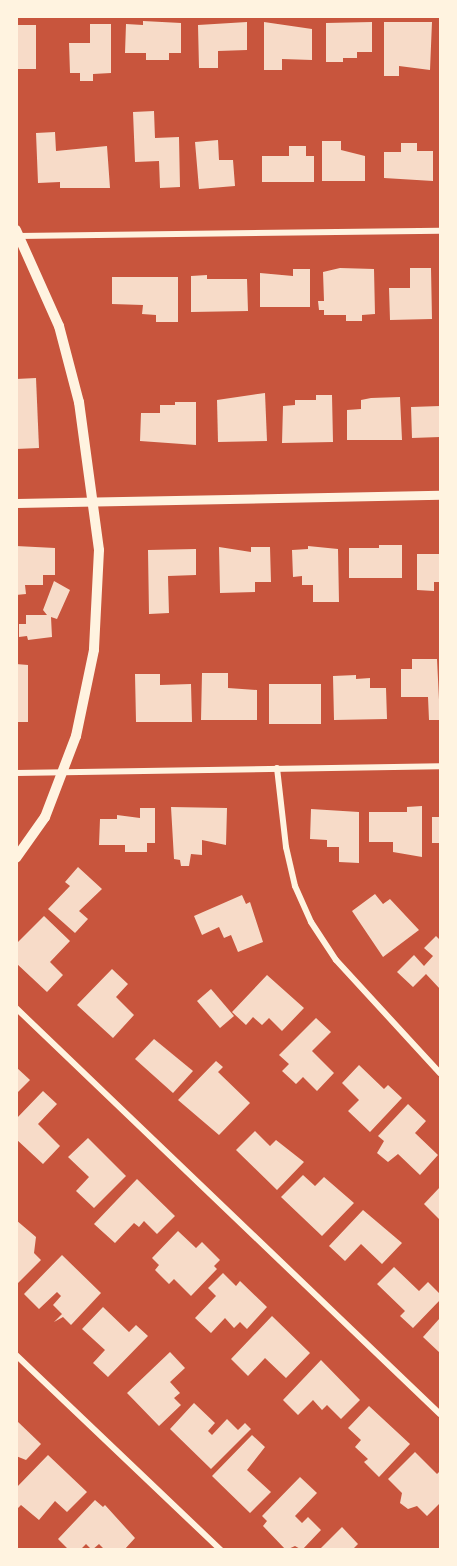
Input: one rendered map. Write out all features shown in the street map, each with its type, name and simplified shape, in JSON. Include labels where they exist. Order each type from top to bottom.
[{"type":"main road","points":[[16,858],[45,818],[64,772],[94,650],[99,550],[95,503],[79,402],[59,326],[18,234]]},
{"type":"street","points":[[18,234],[441,231]]},
{"type":"street","points":[[16,503],[441,495]]},
{"type":"street","points":[[16,773],[441,766]]},
{"type":"street","points":[[277,768],[286,847],[295,886],[311,922],[336,960],[441,1073]]},
{"type":"street","points":[[16,1008],[441,1414]]},
{"type":"street","points":[[16,1355],[221,1550]]},
{"type":"building","points":[[143,21],[181,23],[181,53],[169,53],[169,60],[146,60],[146,53],[125,53],[126,24],[143,25]]},
{"type":"building","points":[[247,22],[247,50],[218,51],[218,68],[199,68],[198,25]]},
{"type":"building","points":[[264,22],[312,29],[312,60],[282,59],[282,70],[264,70]]},
{"type":"building","points":[[372,22],[372,52],[357,52],[357,58],[343,58],[343,62],[326,62],[326,23]]},
{"type":"building","points":[[384,22],[432,22],[430,70],[399,66],[399,76],[384,76]]},
{"type":"building","points":[[90,24],[111,24],[111,73],[93,74],[93,81],[80,81],[80,73],[70,73],[69,43],[90,43]]},
{"type":"building","points":[[16,25],[36,25],[36,69],[16,69]]},
{"type":"building","points":[[154,111],[155,138],[179,137],[180,187],[160,188],[159,161],[135,162],[133,112]]},
{"type":"building","points":[[55,132],[56,151],[107,146],[110,188],[60,188],[60,182],[38,183],[36,133]]},
{"type":"building","points":[[218,140],[219,160],[233,160],[235,186],[199,189],[195,142]]},
{"type":"building","points":[[322,141],[341,141],[341,150],[365,156],[365,181],[322,181]]},
{"type":"building","points":[[401,143],[417,143],[417,151],[433,151],[433,181],[384,178],[384,152],[401,152]]},
{"type":"building","points":[[289,146],[306,146],[306,156],[314,156],[314,182],[262,182],[262,156],[289,156]]},
{"type":"building","points":[[340,268],[374,269],[375,314],[362,315],[362,321],[346,321],[346,315],[324,315],[324,310],[319,310],[318,301],[324,301],[323,272]]},
{"type":"building","points":[[410,268],[431,268],[432,319],[390,320],[389,288],[410,288]]},
{"type":"building","points":[[293,269],[310,269],[310,307],[260,307],[260,273],[293,276]]},
{"type":"building","points":[[207,275],[207,279],[247,279],[248,311],[191,312],[191,276]]},
{"type":"building","points":[[112,277],[178,277],[178,322],[156,322],[156,315],[142,314],[143,305],[112,304]]},
{"type":"building","points":[[36,378],[39,448],[16,449],[16,379]]},
{"type":"building","points":[[265,393],[267,441],[218,442],[217,400]]},
{"type":"building","points":[[316,395],[332,395],[333,442],[282,443],[283,406],[295,405],[295,400],[316,400]]},
{"type":"building","points":[[400,397],[402,440],[347,440],[347,410],[361,409],[361,400]]},
{"type":"building","points":[[175,402],[196,402],[196,445],[140,441],[141,413],[160,413],[160,405],[175,405]]},
{"type":"building","points":[[440,406],[440,437],[412,438],[411,407]]},
{"type":"building","points":[[379,545],[402,545],[402,578],[349,578],[349,548],[379,548]]},
{"type":"building","points":[[16,546],[55,548],[55,575],[43,575],[43,585],[25,585],[26,594],[16,595]]},
{"type":"building","points":[[308,546],[338,549],[339,602],[313,602],[313,585],[302,585],[302,576],[293,577],[292,550],[308,549]]},
{"type":"building","points":[[219,547],[251,552],[251,547],[270,547],[271,582],[255,582],[255,592],[220,593]]},
{"type":"building","points":[[196,549],[196,575],[168,576],[169,613],[149,614],[148,550]]},
{"type":"building","points":[[417,554],[440,554],[440,582],[434,582],[434,591],[417,590]]},
{"type":"building","points":[[54,581],[70,590],[57,619],[51,617],[52,637],[28,640],[27,636],[19,637],[19,624],[26,624],[26,615],[47,615],[43,610]]},
{"type":"building","points":[[412,659],[437,659],[440,720],[429,720],[428,697],[401,697],[401,669],[412,669]]},
{"type":"building","points":[[16,664],[28,665],[28,722],[16,722]]},
{"type":"building","points":[[202,673],[228,673],[228,688],[257,690],[257,720],[201,720]]},
{"type":"building","points":[[135,674],[160,674],[160,685],[191,684],[192,722],[136,722]]},
{"type":"building","points":[[356,675],[356,679],[370,678],[370,688],[386,688],[387,719],[334,720],[333,676]]},
{"type":"building","points":[[269,684],[321,684],[321,724],[269,724]]},
{"type":"building","points":[[422,806],[422,857],[393,852],[393,842],[369,842],[369,812],[407,812],[407,807]]},
{"type":"building","points":[[171,807],[227,808],[226,845],[202,840],[202,855],[191,854],[189,866],[181,866],[180,860],[174,859]]},
{"type":"building","points":[[140,808],[155,808],[155,843],[147,843],[147,852],[125,852],[125,845],[99,845],[100,819],[117,819],[117,815],[140,818]]},
{"type":"building","points":[[311,809],[359,812],[359,863],[339,862],[339,847],[327,847],[327,840],[310,839]]},
{"type":"building","points":[[432,817],[440,817],[440,843],[432,843]]},
{"type":"building","points":[[78,867],[102,889],[79,911],[88,919],[75,933],[48,909],[70,886],[65,882]]},
{"type":"building","points":[[375,894],[383,904],[390,899],[419,930],[383,957],[352,911]]},
{"type":"building","points":[[242,895],[246,904],[250,902],[263,942],[238,952],[231,935],[224,938],[219,927],[202,935],[194,916]]},
{"type":"building","points":[[44,916],[70,941],[50,962],[63,975],[47,992],[16,963],[16,944]]},
{"type":"building","points":[[436,936],[440,940],[440,989],[426,974],[413,987],[397,972],[414,955],[424,966],[433,956],[424,948]]},
{"type":"building","points":[[112,969],[128,984],[116,997],[134,1015],[113,1038],[77,1005]]},
{"type":"building","points":[[267,975],[304,1008],[282,1031],[269,1018],[262,1025],[253,1017],[246,1025],[232,1012]]},
{"type":"building","points":[[211,989],[234,1016],[220,1028],[197,1001]]},
{"type":"building","points":[[316,1018],[331,1032],[312,1051],[334,1073],[317,1091],[303,1077],[296,1084],[282,1071],[289,1064],[279,1055]]},
{"type":"building","points":[[154,1039],[193,1071],[173,1093],[135,1059]]},
{"type":"building","points":[[216,1061],[223,1067],[218,1072],[250,1103],[219,1135],[178,1100]]},
{"type":"building","points":[[359,1065],[384,1089],[388,1085],[402,1098],[370,1132],[348,1111],[359,1100],[342,1083]]},
{"type":"building","points":[[16,1067],[30,1080],[16,1094]]},
{"type":"building","points":[[43,1091],[57,1104],[38,1124],[60,1146],[43,1164],[16,1139],[16,1119]]},
{"type":"building","points":[[408,1104],[426,1121],[415,1133],[438,1155],[420,1175],[398,1154],[388,1162],[377,1153],[384,1141],[378,1136]]},
{"type":"building","points":[[255,1131],[270,1146],[276,1140],[304,1162],[277,1190],[236,1150]]},
{"type":"building","points":[[88,1138],[126,1176],[94,1208],[76,1191],[89,1177],[68,1157]]},
{"type":"building","points":[[303,1175],[315,1186],[324,1177],[354,1203],[322,1236],[281,1197]]},
{"type":"building","points":[[137,1179],[175,1216],[157,1234],[144,1221],[139,1227],[134,1223],[115,1243],[94,1224]]},
{"type":"building","points":[[440,1187],[440,1220],[424,1204]]},
{"type":"building","points":[[363,1210],[402,1243],[382,1264],[361,1244],[345,1261],[329,1246]]},
{"type":"building","points":[[16,1220],[36,1237],[34,1253],[41,1260],[16,1285]]},
{"type":"building","points":[[178,1231],[196,1248],[202,1242],[220,1260],[214,1266],[217,1269],[191,1296],[174,1279],[169,1284],[155,1270],[159,1265],[152,1258]]},
{"type":"building","points":[[62,1255],[101,1293],[71,1325],[63,1317],[54,1322],[62,1314],[53,1305],[61,1296],[57,1292],[39,1309],[24,1294]]},
{"type":"building","points":[[394,1267],[419,1291],[428,1282],[440,1294],[440,1300],[413,1328],[400,1316],[405,1311],[377,1284]]},
{"type":"building","points":[[223,1273],[236,1286],[240,1281],[267,1307],[247,1329],[240,1322],[234,1328],[225,1318],[211,1333],[195,1318],[216,1296],[208,1288]]},
{"type":"building","points":[[103,1307],[129,1332],[136,1325],[148,1336],[108,1377],[93,1363],[105,1350],[82,1329]]},
{"type":"building","points":[[272,1316],[310,1353],[286,1378],[265,1358],[248,1376],[231,1359]]},
{"type":"building","points":[[440,1318],[440,1353],[423,1337]]},
{"type":"building","points":[[170,1352],[185,1368],[170,1382],[180,1393],[174,1398],[181,1405],[159,1426],[127,1393]]},
{"type":"building","points":[[321,1360],[360,1400],[341,1419],[327,1405],[322,1410],[313,1400],[298,1415],[283,1400]]},
{"type":"building","points":[[194,1403],[215,1423],[208,1431],[212,1435],[227,1419],[238,1430],[245,1423],[251,1429],[211,1469],[170,1429]]},
{"type":"building","points":[[369,1406],[410,1444],[379,1477],[364,1462],[368,1459],[355,1447],[361,1440],[348,1428]]},
{"type":"building","points":[[16,1420],[41,1444],[26,1460],[16,1456]]},
{"type":"building","points":[[252,1435],[265,1447],[247,1470],[271,1492],[250,1513],[212,1476]]},
{"type":"building","points":[[415,1452],[437,1474],[440,1471],[440,1503],[427,1516],[417,1506],[408,1509],[400,1503],[402,1493],[388,1479]]},
{"type":"building","points":[[48,1455],[87,1492],[67,1512],[55,1501],[39,1520],[21,1505],[16,1510],[16,1488]]},
{"type":"building","points":[[300,1477],[317,1493],[295,1516],[302,1523],[308,1517],[321,1530],[302,1550],[295,1546],[286,1550],[263,1526],[267,1521],[262,1516]]},
{"type":"building","points":[[95,1500],[103,1507],[105,1505],[135,1538],[124,1550],[105,1550],[99,1544],[92,1550],[86,1544],[80,1550],[69,1550],[58,1539]]},
{"type":"building","points":[[342,1527],[358,1544],[352,1550],[319,1550]]}]
